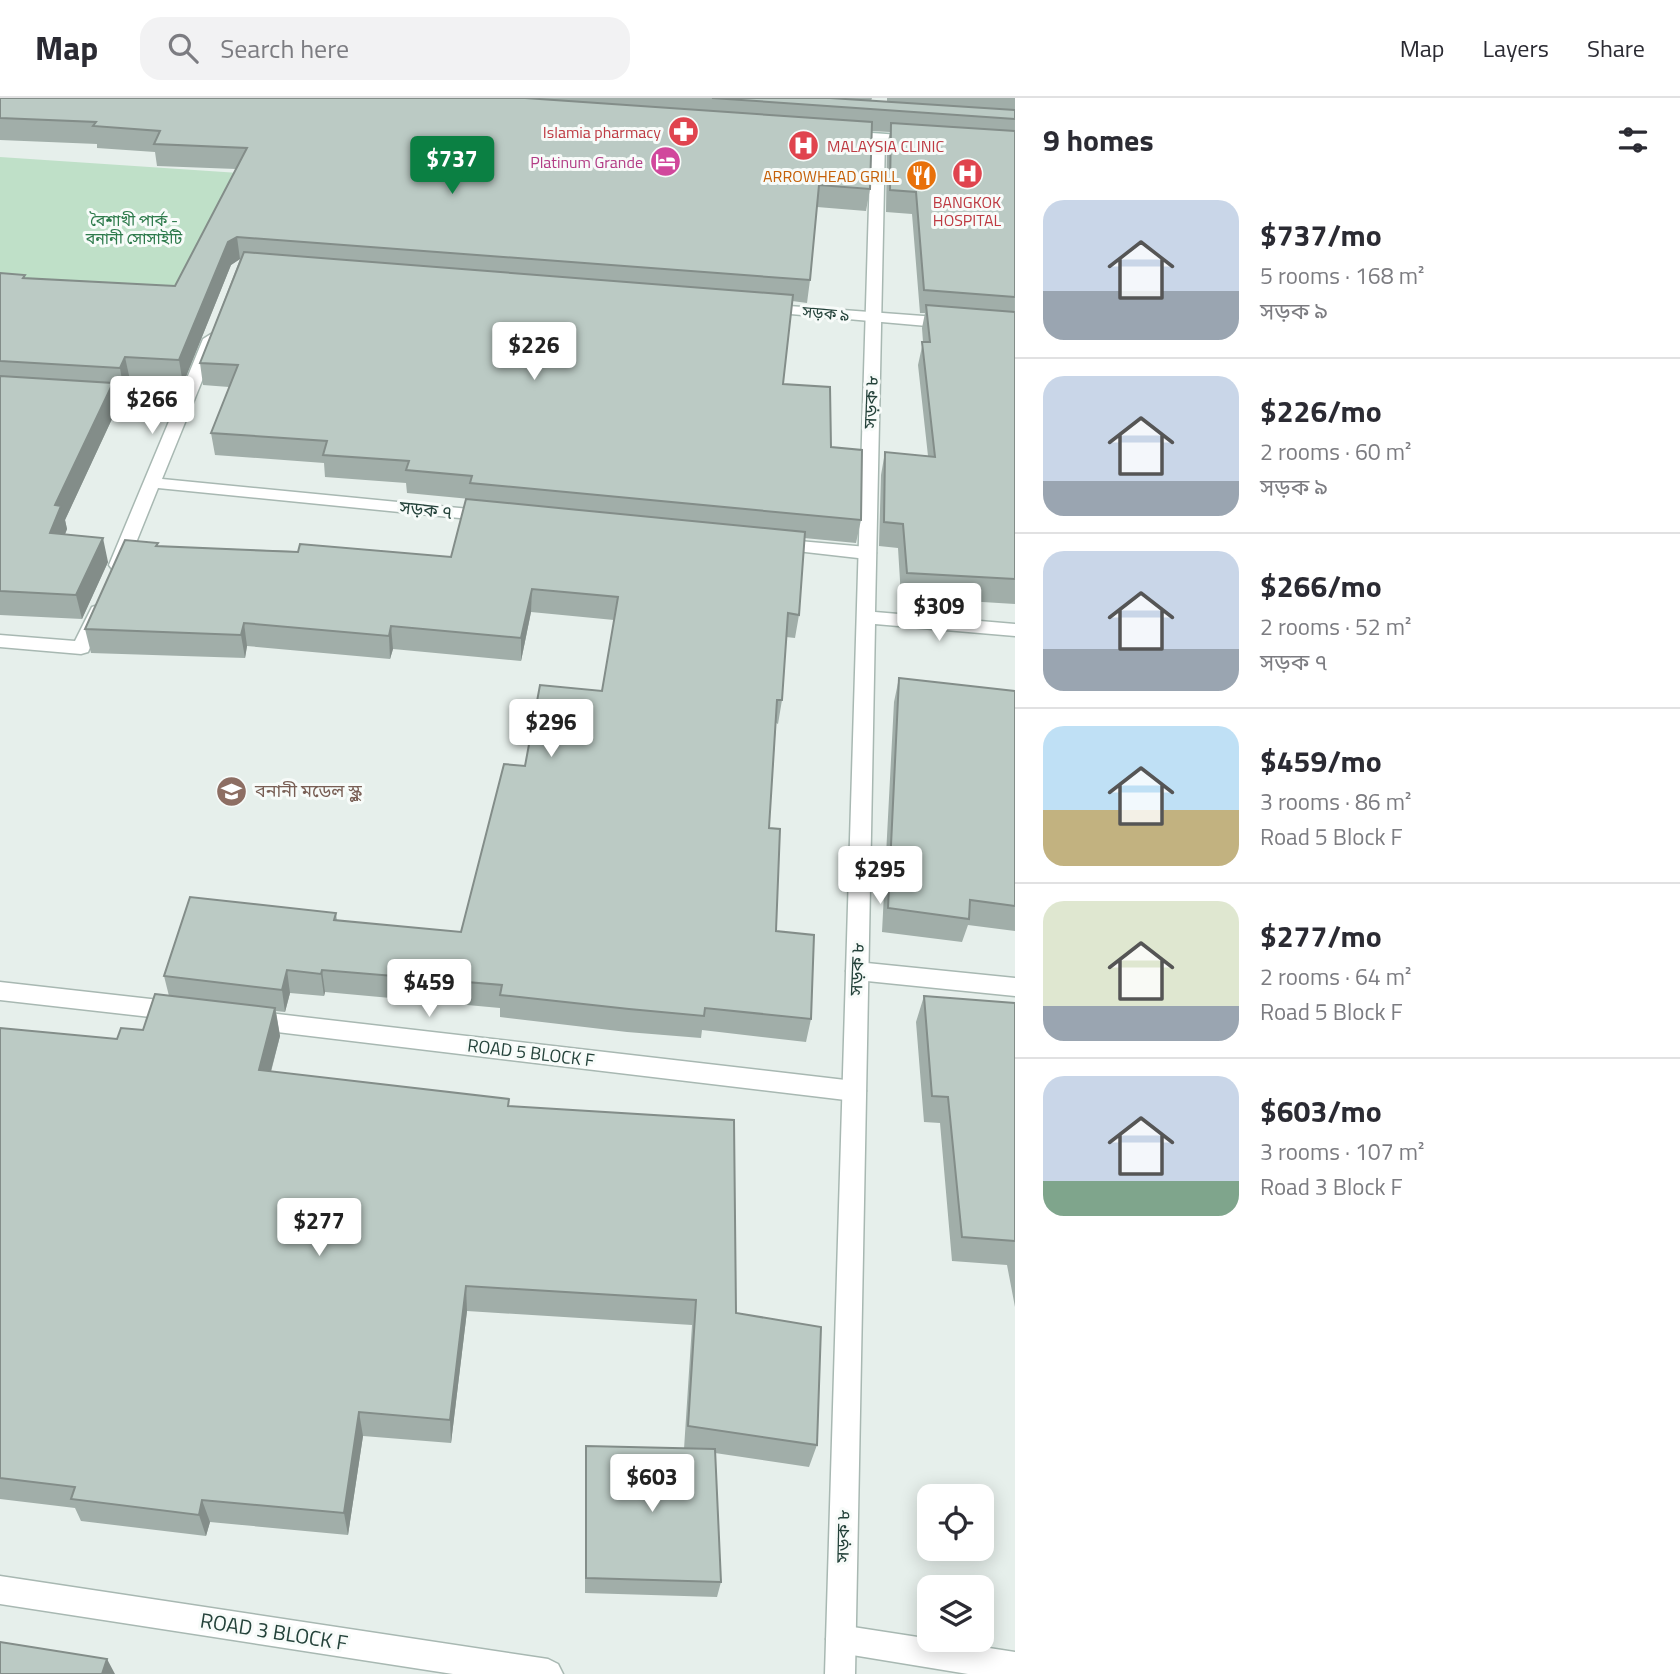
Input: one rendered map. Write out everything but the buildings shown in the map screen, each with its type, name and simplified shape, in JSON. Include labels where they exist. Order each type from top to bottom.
[{"type":"street","points":[[822,134],[878,133],[933,142]]},
{"type":"street","name":"সড়ক ৮","points":[[839,1674],[878,133]]},
{"type":"street","name":"সড়ক ৯","points":[[750,307],[964,324]]},
{"type":"street","points":[[0,640],[81,648],[154,483],[216,326]]},
{"type":"street","points":[[66,395],[186,403]]},
{"type":"street","name":"সড়ক ৭","points":[[154,483],[510,518]]},
{"type":"street","points":[[758,543],[867,554]]},
{"type":"street","points":[[866,617],[1015,630]]},
{"type":"street","points":[[857,971],[1015,987]]},
{"type":"street","points":[[0,991],[193,1013]]},
{"type":"street","name":"ROAD 5 BLOCK F","points":[[234,1018],[854,1091]]},
{"type":"street","name":"ROAD 3 BLOCK F","points":[[0,1590],[548,1674]]},
{"type":"street","points":[[840,1639],[1015,1667]]},
{"type":"green space","name":"বৈশাখী পার্ক - বনানী সোসাইটি","points":[[0,157],[239,173],[179,296],[0,282]]},
{"type":"place","name":"Islamia pharmacy","points":[[684,132]]},
{"type":"place","name":"MALAYSIA CLINIC","points":[[804,146]]},
{"type":"place","name":"Platinum Grande","points":[[666,162]]},
{"type":"place","name":"BANGKOK HOSPITAL","points":[[967,173]]},
{"type":"place","name":"ARROWHEAD GRILL","points":[[922,176]]},
{"type":"place","name":"বনানী মডেল স্কুল","points":[[232,791]]}]
